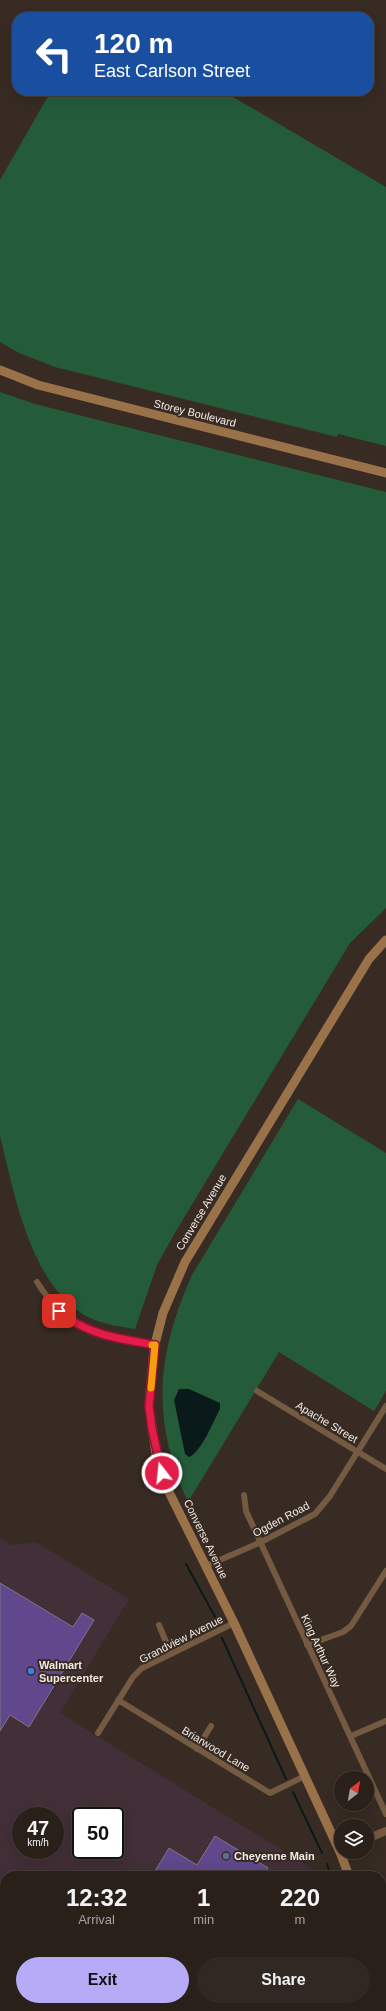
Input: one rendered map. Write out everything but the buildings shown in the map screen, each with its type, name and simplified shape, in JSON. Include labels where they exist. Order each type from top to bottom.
[{"type":"main road","name":"Storey Boulevard","points":[[0,370],[38,385],[386,474]]},
{"type":"main road","name":"Converse Avenue","points":[[334,1839],[234,1623],[168,1490],[156,1454],[149,1406],[155,1345],[163,1313],[185,1262],[368,960],[386,940]]},
{"type":"main road","name":"Converse Avenue","points":[[343,1859],[347,1871]]},
{"type":"street","points":[[38,1282],[50,1302],[66,1317],[77,1324],[111,1338],[155,1345]]},
{"type":"street","name":"Apache Street","points":[[257,1391],[386,1470]]},
{"type":"street","name":"Ogden Road","points":[[206,1566],[261,1542],[315,1514],[330,1496],[386,1406]]},
{"type":"street","name":"King Arthur Way","points":[[244,1495],[246,1511],[386,1814]]},
{"type":"street","points":[[307,1645],[343,1632],[351,1626],[386,1571]]},
{"type":"street","name":"Grandview Avenue","points":[[98,1733],[133,1676],[142,1668],[234,1623]]},
{"type":"street","points":[[159,1625],[171,1654]]},
{"type":"street","name":"Briarwood Lane","points":[[118,1700],[270,1793],[305,1776]]},
{"type":"street","points":[[351,1736],[386,1720]]},
{"type":"street","points":[[197,1749],[211,1726]]},
{"type":"street","points":[[374,1837],[386,1831]]},
{"type":"shaded area","points":[[179,1389],[189,1389],[220,1403],[220,1409],[207,1436],[194,1454],[189,1457],[185,1454],[174,1400]]},
{"type":"shaded area","points":[[0,1538],[12,1545],[36,1542],[129,1599],[60,1713],[316,1871],[0,1871]]},
{"type":"green space","points":[[48,96],[231,96],[386,187],[386,446],[338,434],[337,437],[55,367],[19,353],[0,342],[0,180]]},
{"type":"green space","points":[[0,392],[35,404],[386,492],[386,908],[350,943],[176,1231],[157,1265],[135,1329],[102,1323],[84,1315],[65,1300],[50,1281],[37,1259],[18,1209],[0,1136]]},
{"type":"green space","points":[[298,1099],[386,1153],[386,1391],[374,1411],[279,1352],[188,1502],[176,1472],[168,1443],[164,1415],[163,1388],[165,1361],[171,1333],[192,1275]]},
{"type":"waterway","points":[[186,1564],[219,1624]]},
{"type":"waterway","points":[[222,1638],[286,1779]]},
{"type":"waterway","points":[[293,1792],[322,1853]]},
{"type":"waterway","points":[[327,1864],[329,1871]]},
{"type":"slow traffic","points":[[151,1388],[155,1345],[152,1345]]},
{"type":"place","name":"Walmart Supercenter","points":[[31,1671]]},
{"type":"place","name":"Cheyenne Main","points":[[226,1856]]},
{"type":"route","points":[[59,1311],[77,1324],[98,1334],[111,1338],[155,1345],[149,1406],[156,1454],[162,1473]]}]
